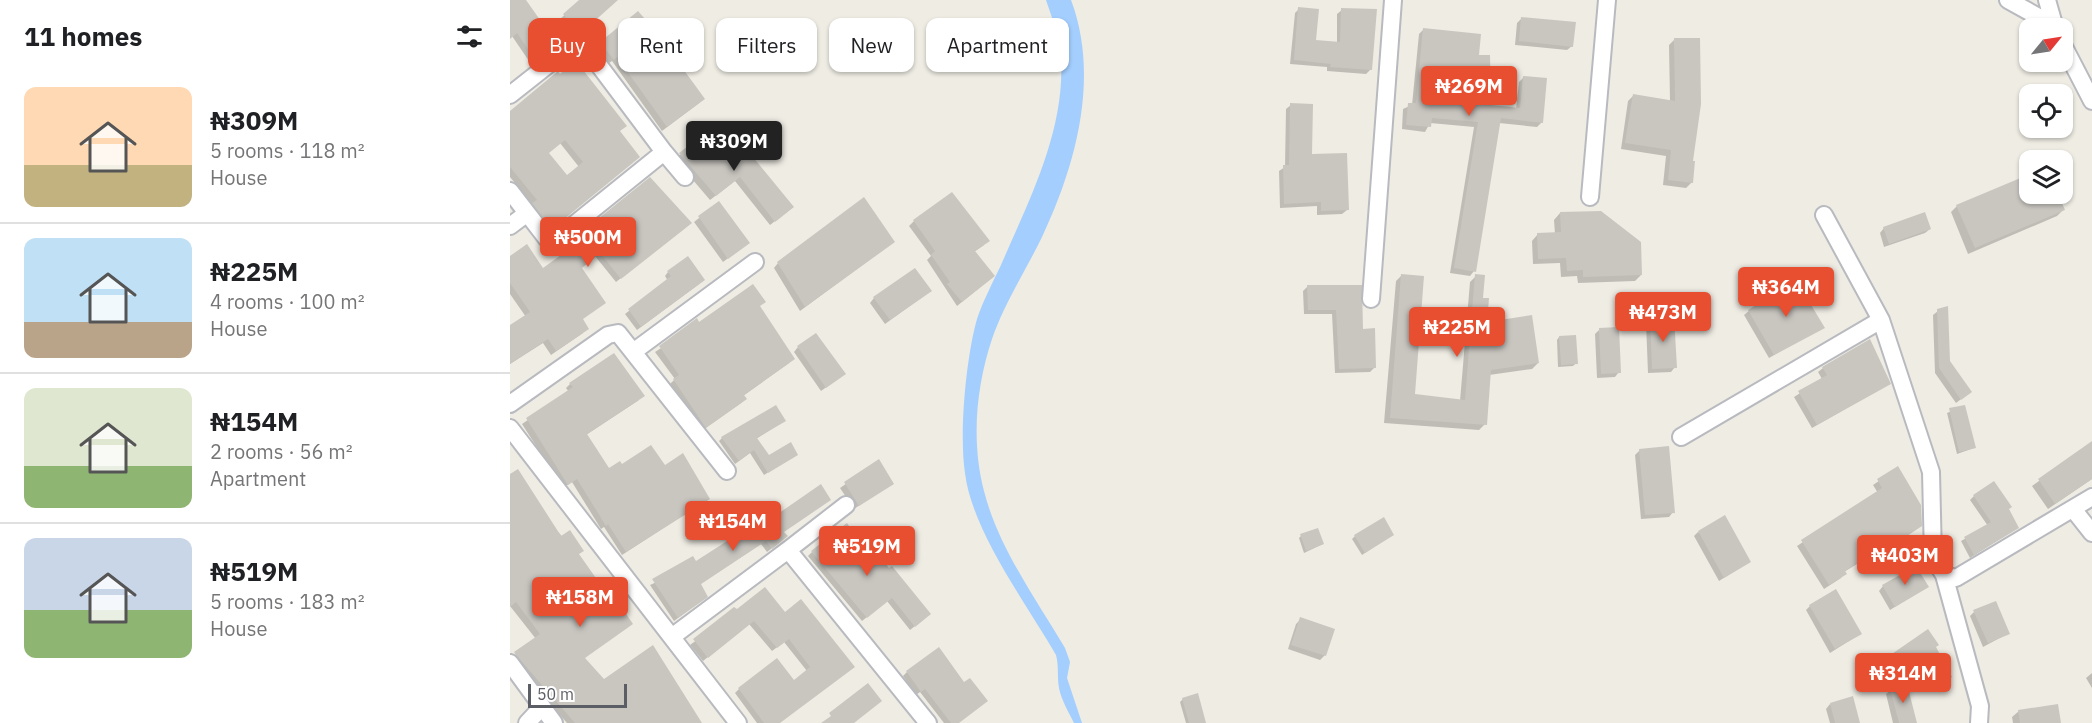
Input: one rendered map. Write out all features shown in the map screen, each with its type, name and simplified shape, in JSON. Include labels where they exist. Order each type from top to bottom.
[{"type":"street","points":[[1371,299],[1394,0]]},
{"type":"street","points":[[1590,197],[1607,0]]},
{"type":"street","points":[[2008,0],[2039,18]]},
{"type":"street","points":[[2047,0],[2052,18]]},
{"type":"street","points":[[510,95],[572,46],[582,44],[685,177]]},
{"type":"street","points":[[2073,64],[2092,101]]},
{"type":"street","points":[[510,191],[547,239],[555,240],[664,152]]},
{"type":"street","points":[[510,226],[526,214]]},
{"type":"street","points":[[1824,215],[1881,320],[1931,472],[1933,557],[1944,575],[1980,706],[1979,723]]},
{"type":"street","points":[[633,352],[755,262]]},
{"type":"street","points":[[1681,437],[1881,320]]},
{"type":"street","points":[[510,404],[608,335],[618,333],[728,471]]},
{"type":"street","points":[[510,428],[738,723]]},
{"type":"street","points":[[1944,575],[1956,578],[2092,497]]},
{"type":"street","points":[[673,636],[846,504]]},
{"type":"street","points":[[2073,509],[2092,533]]},
{"type":"street","points":[[788,549],[928,723]]},
{"type":"street","points":[[510,663],[554,723]]},
{"type":"street","points":[[527,723],[542,707]]},
{"type":"water","points":[[1046,0],[1071,0],[1079,29],[1083,59],[1084,90],[1080,120],[1074,151],[1054,209],[992,339],[979,395],[977,434],[980,472],[990,512],[1019,572],[1065,648],[1070,662],[1067,678],[1082,723],[1074,723],[1061,697],[1056,655],[1002,566],[978,519],[970,495],[963,456],[965,396],[977,319],[1035,187],[1053,132],[1059,105],[1061,72],[1069,72],[1069,18],[1052,18]]},
{"type":"building","points":[[510,0],[526,0],[539,18],[528,18],[528,49],[517,33],[510,39]]},
{"type":"building","points":[[579,0],[618,0],[598,18],[566,18],[563,14]]},
{"type":"building","points":[[1298,7],[1319,9],[1316,40],[1340,42],[1341,8],[1377,9],[1372,70],[1330,67],[1331,64],[1294,60]]},
{"type":"building","points":[[638,11],[644,18],[629,18]]},
{"type":"building","points":[[1521,17],[1576,22],[1573,47],[1519,41]]},
{"type":"building","points":[[618,27],[618,58],[614,60],[606,50],[606,37]]},
{"type":"building","points":[[1423,28],[1481,34],[1479,55],[1490,55],[1491,105],[1520,108],[1523,76],[1547,78],[1543,123],[1501,118],[1476,272],[1454,268],[1478,122],[1432,118],[1431,127],[1406,125],[1408,103],[1416,103]]},
{"type":"building","points":[[1674,38],[1700,38],[1701,104],[1693,161],[1695,161],[1693,183],[1668,180],[1671,150],[1625,143],[1633,94],[1675,101]]},
{"type":"building","points":[[559,72],[560,74],[585,72],[627,126],[620,131],[640,157],[552,229],[532,203],[537,200],[510,167],[510,111]],"holes":[[[565,140],[583,162],[567,175],[549,153]]]},
{"type":"building","points":[[628,72],[685,72],[705,99],[667,127]]},
{"type":"building","points":[[1290,103],[1313,104],[1312,154],[1347,153],[1349,210],[1321,211],[1321,202],[1284,204],[1283,165],[1289,165]]},
{"type":"building","points":[[713,127],[734,154],[744,146],[794,207],[775,222],[740,177],[716,196],[679,153]]},
{"type":"building","points":[[650,177],[692,223],[621,279],[600,253],[582,268],[606,303],[583,319],[589,329],[556,351],[548,339],[510,364],[510,325],[530,312],[510,283],[510,256],[527,244],[543,268],[572,247],[568,243]]},
{"type":"building","points":[[2019,179],[2019,204],[2062,204],[2065,210],[1975,248],[1956,205]]},
{"type":"building","points":[[952,192],[990,241],[975,251],[995,276],[962,302],[947,284],[950,282],[931,255],[935,251],[913,220]]},
{"type":"building","points":[[864,197],[895,242],[805,307],[777,262]]},
{"type":"building","points":[[719,201],[750,243],[728,259],[698,216]]},
{"type":"building","points":[[1601,211],[1641,242],[1642,275],[1583,277],[1583,270],[1567,271],[1566,258],[1538,259],[1537,233],[1561,232],[1560,212]]},
{"type":"building","points":[[1925,212],[1931,229],[1889,244],[1883,227]]},
{"type":"building","points":[[688,256],[705,280],[641,327],[628,309],[671,276],[667,271]]},
{"type":"building","points":[[915,268],[932,291],[890,320],[873,297]]},
{"type":"building","points":[[1401,274],[1424,276],[1415,394],[1465,400],[1475,274],[1485,275],[1483,298],[1489,298],[1487,322],[1532,315],[1539,363],[1491,370],[1487,425],[1390,418]]},
{"type":"building","points":[[1796,280],[1825,328],[1774,355],[1748,310]]},
{"type":"building","points":[[753,284],[766,302],[760,306],[795,359],[744,395],[747,399],[706,428],[673,379],[679,375],[659,346],[697,318],[699,322]]},
{"type":"building","points":[[1307,285],[1362,285],[1363,329],[1375,328],[1376,368],[1339,369],[1336,310],[1308,310]]},
{"type":"building","points":[[1948,306],[1950,361],[1972,392],[1961,400],[1939,368],[1937,309]]},
{"type":"building","points":[[1674,316],[1677,368],[1652,369],[1650,317]]},
{"type":"building","points":[[1619,327],[1621,373],[1601,374],[1599,328]]},
{"type":"building","points":[[816,333],[846,374],[826,388],[797,346]]},
{"type":"building","points":[[1576,335],[1578,364],[1561,365],[1559,336]]},
{"type":"building","points":[[1870,339],[1891,384],[1817,425],[1798,391],[1827,375],[1822,367]]},
{"type":"building","points":[[614,353],[645,396],[587,434],[609,468],[620,461],[622,464],[651,445],[665,465],[683,453],[710,499],[626,552],[608,524],[606,526],[577,479],[568,485],[526,418],[573,387],[569,383]]},
{"type":"building","points":[[776,405],[786,421],[757,438],[769,455],[791,442],[798,455],[768,473],[754,450],[739,461],[721,437]]},
{"type":"building","points":[[1965,405],[1976,448],[1959,452],[1949,408]]},
{"type":"building","points":[[2092,441],[2092,479],[2055,504],[2038,479]]},
{"type":"building","points":[[1669,446],[1675,513],[1645,515],[1639,449]]},
{"type":"building","points":[[879,459],[894,484],[859,506],[844,482]]},
{"type":"building","points":[[1898,466],[1921,505],[1922,526],[1880,554],[1878,551],[1845,571],[1847,574],[1829,585],[1801,540],[1882,488],[1877,479]]},
{"type":"building","points":[[518,469],[561,536],[570,530],[584,551],[579,554],[617,608],[620,605],[633,624],[585,658],[604,679],[653,645],[702,723],[575,723],[516,655],[514,652],[540,634],[516,602],[510,607],[510,474]]},
{"type":"building","points":[[1994,481],[2012,507],[2009,509],[2019,528],[1974,555],[1964,537],[1991,522],[1973,495]]},
{"type":"building","points":[[821,484],[831,500],[784,532],[788,536],[772,549],[766,541],[701,584],[708,597],[678,618],[652,579],[693,556],[696,561],[752,525],[747,518],[763,506],[772,518]]},
{"type":"building","points":[[1725,515],[1751,562],[1724,578],[1698,531]]},
{"type":"building","points":[[1384,517],[1394,535],[1365,553],[1354,535]]},
{"type":"building","points":[[847,523],[874,563],[882,559],[889,568],[892,566],[931,614],[915,627],[892,598],[867,618],[811,551]]},
{"type":"building","points":[[1318,528],[1324,544],[1306,551],[1300,534]]},
{"type":"building","points":[[1916,566],[1929,587],[1895,607],[1882,585]]},
{"type":"building","points":[[765,587],[785,612],[801,599],[855,667],[780,723],[764,723],[738,688],[777,658],[794,680],[810,667],[789,639],[777,648],[754,621],[708,658],[693,639],[734,607],[737,609]]},
{"type":"building","points":[[1836,589],[1862,634],[1835,649],[1809,605]]},
{"type":"building","points":[[1996,601],[2010,634],[1988,643],[1973,610]]},
{"type":"building","points":[[1300,617],[1335,629],[1326,656],[1291,645]]},
{"type":"building","points":[[1928,629],[1939,645],[1936,647],[1952,677],[1937,685],[1922,657],[1897,674],[1886,658]]},
{"type":"building","points":[[939,647],[964,682],[970,678],[988,701],[959,723],[951,723],[925,689],[921,692],[906,671]]},
{"type":"building","points":[[868,683],[882,701],[854,723],[821,723],[831,716],[829,713]]},
{"type":"building","points":[[1907,684],[1917,723],[1899,723],[1890,688]]},
{"type":"building","points":[[1198,693],[1206,723],[1189,723],[1182,698]]},
{"type":"building","points":[[1853,696],[1860,723],[1835,723],[1830,703]]},
{"type":"building","points":[[2058,704],[2061,723],[2020,723],[2018,710]]}]
